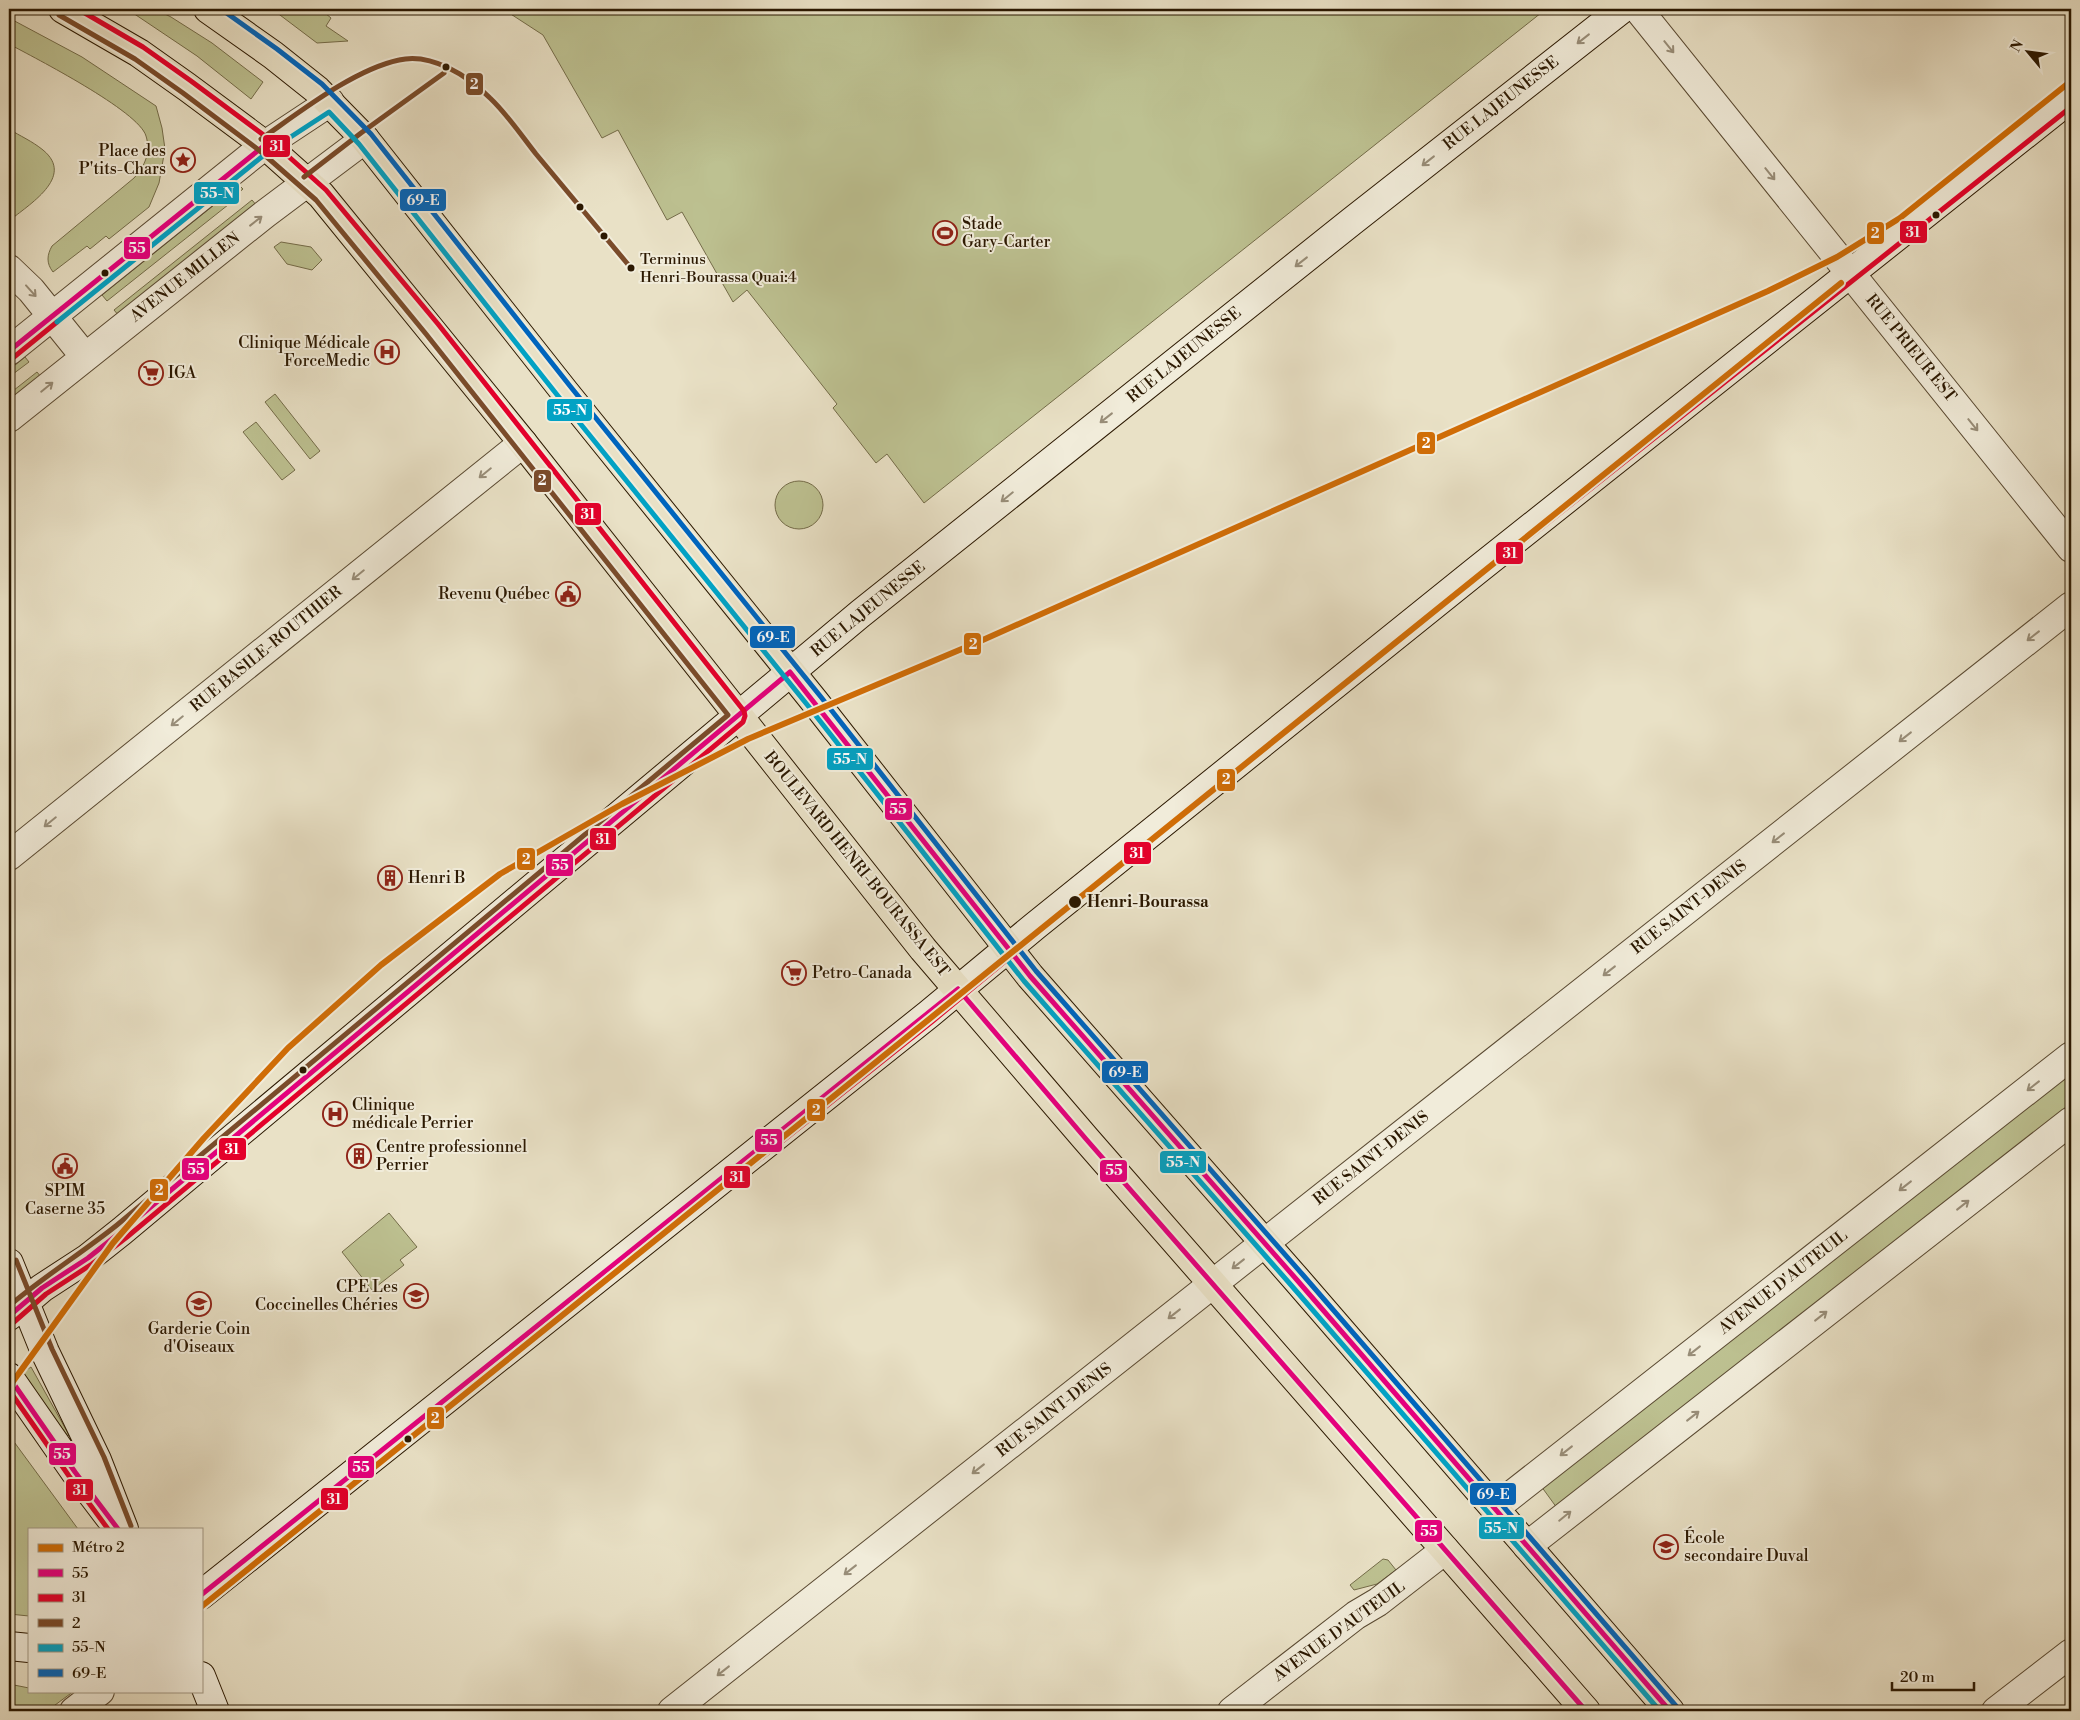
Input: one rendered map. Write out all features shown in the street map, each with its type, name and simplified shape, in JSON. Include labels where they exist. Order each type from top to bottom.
[{"type":"main road","name":"BOULEVARD HENRI-BOURASSA EST","points":[[63,9],[139,53],[265,145],[308,183],[419,314],[923,949],[1212,1284],[1586,1711]]},
{"type":"main road","points":[[208,9],[273,55],[330,102],[365,139],[790,672],[1007,948],[1670,1711]]},
{"type":"street","name":"RUE LAJEUNESSE","points":[[16,1309],[42,1288],[88,1258],[128,1226],[790,672],[1271,285],[1622,9]]},
{"type":"street","name":"RUE PRIEUR EST","points":[[1638,9],[2071,548]]},
{"type":"street","points":[[202,1594],[2071,98]]},
{"type":"street","points":[[9,351],[265,145],[330,102]]},
{"type":"street","name":"AVENUE MILLEN","points":[[9,418],[257,220],[365,139]]},
{"type":"street","points":[[9,269],[31,290],[85,357]]},
{"type":"street","name":"RUE BASILE-ROUTHIER","points":[[9,856],[523,444]]},
{"type":"street","name":"RUE SAINT-DENIS","points":[[672,1711],[2071,606]]},
{"type":"street","name":"AVENUE D'AUTEUIL","points":[[1495,1508],[2071,1056]]},
{"type":"street","points":[[1527,1546],[2071,1121]]},
{"type":"street","points":[[9,1263],[16,1309],[45,1352],[97,1460],[124,1528]]},
{"type":"street","points":[[9,1377],[75,1472],[117,1528]]},
{"type":"street","name":"AVENUE D'AUTEUIL","points":[[1232,1711],[1445,1550]]},
{"type":"street","points":[[9,1646],[28,1648]]},
{"type":"street","points":[[1996,1711],[2071,1653]]},
{"type":"street","points":[[202,1678],[216,1711]]},
{"type":"street","points":[[74,1711],[99,1692]]},
{"type":"green space","points":[[127,9],[155,9],[171,17],[212,43],[263,82],[251,99],[197,56]]},
{"type":"green space","points":[[272,9],[327,9],[325,13],[331,18],[326,26],[348,41],[317,43]]},
{"type":"green space","name":"Stade Gary-Carter","points":[[503,9],[1546,9],[924,503],[887,454],[876,463],[833,408],[837,404],[747,290],[733,302],[682,212],[667,220],[618,130],[602,138],[543,35]]},
{"type":"green space","points":[[9,18],[82,57],[156,106],[162,128],[165,149],[159,183],[149,207],[109,239],[106,236],[90,249],[87,246],[53,272],[48,259],[52,246],[134,178],[146,158],[148,148],[146,136],[139,125],[106,100],[85,86],[9,44]]},
{"type":"green space","points":[[9,129],[43,150],[52,160],[54,170],[52,180],[46,190],[9,221]]},
{"type":"green space","points":[[239,185],[243,189],[236,195],[238,197],[107,301],[102,295]]},
{"type":"green space","points":[[252,200],[257,206],[119,316],[114,310]]},
{"type":"green space","points":[[281,242],[311,247],[322,260],[312,270],[287,264],[274,247]]},
{"type":"green space","points":[[25,357],[29,362],[9,377],[9,370]]},
{"type":"green space","points":[[37,372],[41,377],[9,403],[9,394]]},
{"type":"green space","points":[[275,394],[320,451],[310,459],[265,402]]},
{"type":"green space","points":[[256,422],[295,470],[282,480],[243,432]]},
{"type":"green space","points":[[799,481],[808,483],[816,488],[821,496],[823,505],[821,514],[816,522],[808,527],[799,529],[790,527],[782,522],[777,514],[775,505],[777,496],[782,488],[790,483]]},
{"type":"green space","points":[[2071,1071],[2071,1105],[1557,1508],[1541,1486]]},
{"type":"green space","points":[[389,1213],[417,1247],[400,1260],[404,1265],[372,1290],[342,1252]]},
{"type":"green space","points":[[31,1367],[69,1435],[68,1436],[20,1374]]},
{"type":"green space","points":[[9,1435],[77,1528],[28,1528],[28,1616],[9,1614]]},
{"type":"green space","points":[[1383,1559],[1388,1560],[1396,1570],[1377,1584],[1354,1590],[1350,1585]]},
{"type":"green space","points":[[9,1684],[28,1688],[28,1692],[73,1692],[47,1711],[9,1711]]},
{"type":"metro line","name":"2","points":[[9,1387],[113,1243],[204,1138],[288,1048],[381,965],[500,874],[622,804],[748,739],[976,643],[1768,291],[1837,257],[1900,218],[2071,81]]},
{"type":"metro line","name":"2","points":[[202,1606],[1841,283]]},
{"type":"transit line","name":"31","points":[[14,1322],[46,1294],[92,1264],[127,1237],[743,722],[745,716],[744,711],[438,324],[326,190],[269,139],[191,81],[143,47],[78,9]]},
{"type":"transit line","name":"69-E","points":[[221,9],[322,84],[371,134],[570,386],[821,697],[1036,971],[1303,1275],[1676,1706]]},
{"type":"transit line","name":"2","points":[[9,1306],[117,1225],[728,715],[426,334],[316,200],[260,151],[183,93],[135,59],[59,15]]},
{"type":"transit line","name":"2","points":[[261,139],[327,93],[381,65],[411,58],[424,59],[436,63],[460,74],[496,104],[631,268]]},
{"type":"transit line","name":"2","points":[[304,177],[444,73]]},
{"type":"transit line","name":"31","points":[[206,1601],[934,1020],[1358,674],[2071,107]]},
{"type":"transit line","name":"55-N","points":[[57,322],[269,151],[329,112],[359,144],[558,396],[809,707],[1024,981],[1291,1285],[1660,1711]]},
{"type":"transit line","name":"55","points":[[9,351],[265,145]]},
{"type":"transit line","name":"31","points":[[14,357],[57,322]]},
{"type":"transit line","name":"55","points":[[9,1316],[42,1288],[88,1258],[122,1231],[790,672],[1030,976],[1297,1280],[1670,1711]]},
{"type":"transit line","name":"55","points":[[958,989],[1086,1139],[1586,1711]]},
{"type":"transit line","name":"55","points":[[202,1594],[958,989]]},
{"type":"transit line","name":"2","points":[[16,1260],[52,1349],[104,1457],[131,1526]]},
{"type":"transit line","name":"55","points":[[9,1377],[75,1472],[117,1528]]},
{"type":"transit line","name":"31","points":[[9,1390],[107,1528]]},
{"type":"place","name":"Place des P'tits-Chars","points":[[183,160]]},
{"type":"place","name":"Stade Gary-Carter","points":[[945,233]]},
{"type":"place","name":"Terminus Henri-Bourassa Quai:4","points":[[631,268]]},
{"type":"place","name":"Clinique Médicale ForceMedic","points":[[387,352]]},
{"type":"place","name":"IGA","points":[[151,373]]},
{"type":"place","name":"Revenu Québec","points":[[568,594]]},
{"type":"place","name":"Henri B","points":[[390,878]]},
{"type":"place","name":"Henri-Bourassa","points":[[1075,902]]},
{"type":"place","name":"Petro-Canada","points":[[794,973]]},
{"type":"place","name":"Clinique médicale Perrier","points":[[335,1114]]},
{"type":"place","name":"Centre professionnel Perrier","points":[[359,1156]]},
{"type":"place","name":"SPIM Caserne 35","points":[[65,1166]]},
{"type":"place","name":"CPE Les Coccinelles Chéries","points":[[416,1296]]},
{"type":"place","name":"Garderie Coin d'Oiseaux","points":[[199,1304]]},
{"type":"place","name":"École secondaire Duval","points":[[1666,1547]]}]
